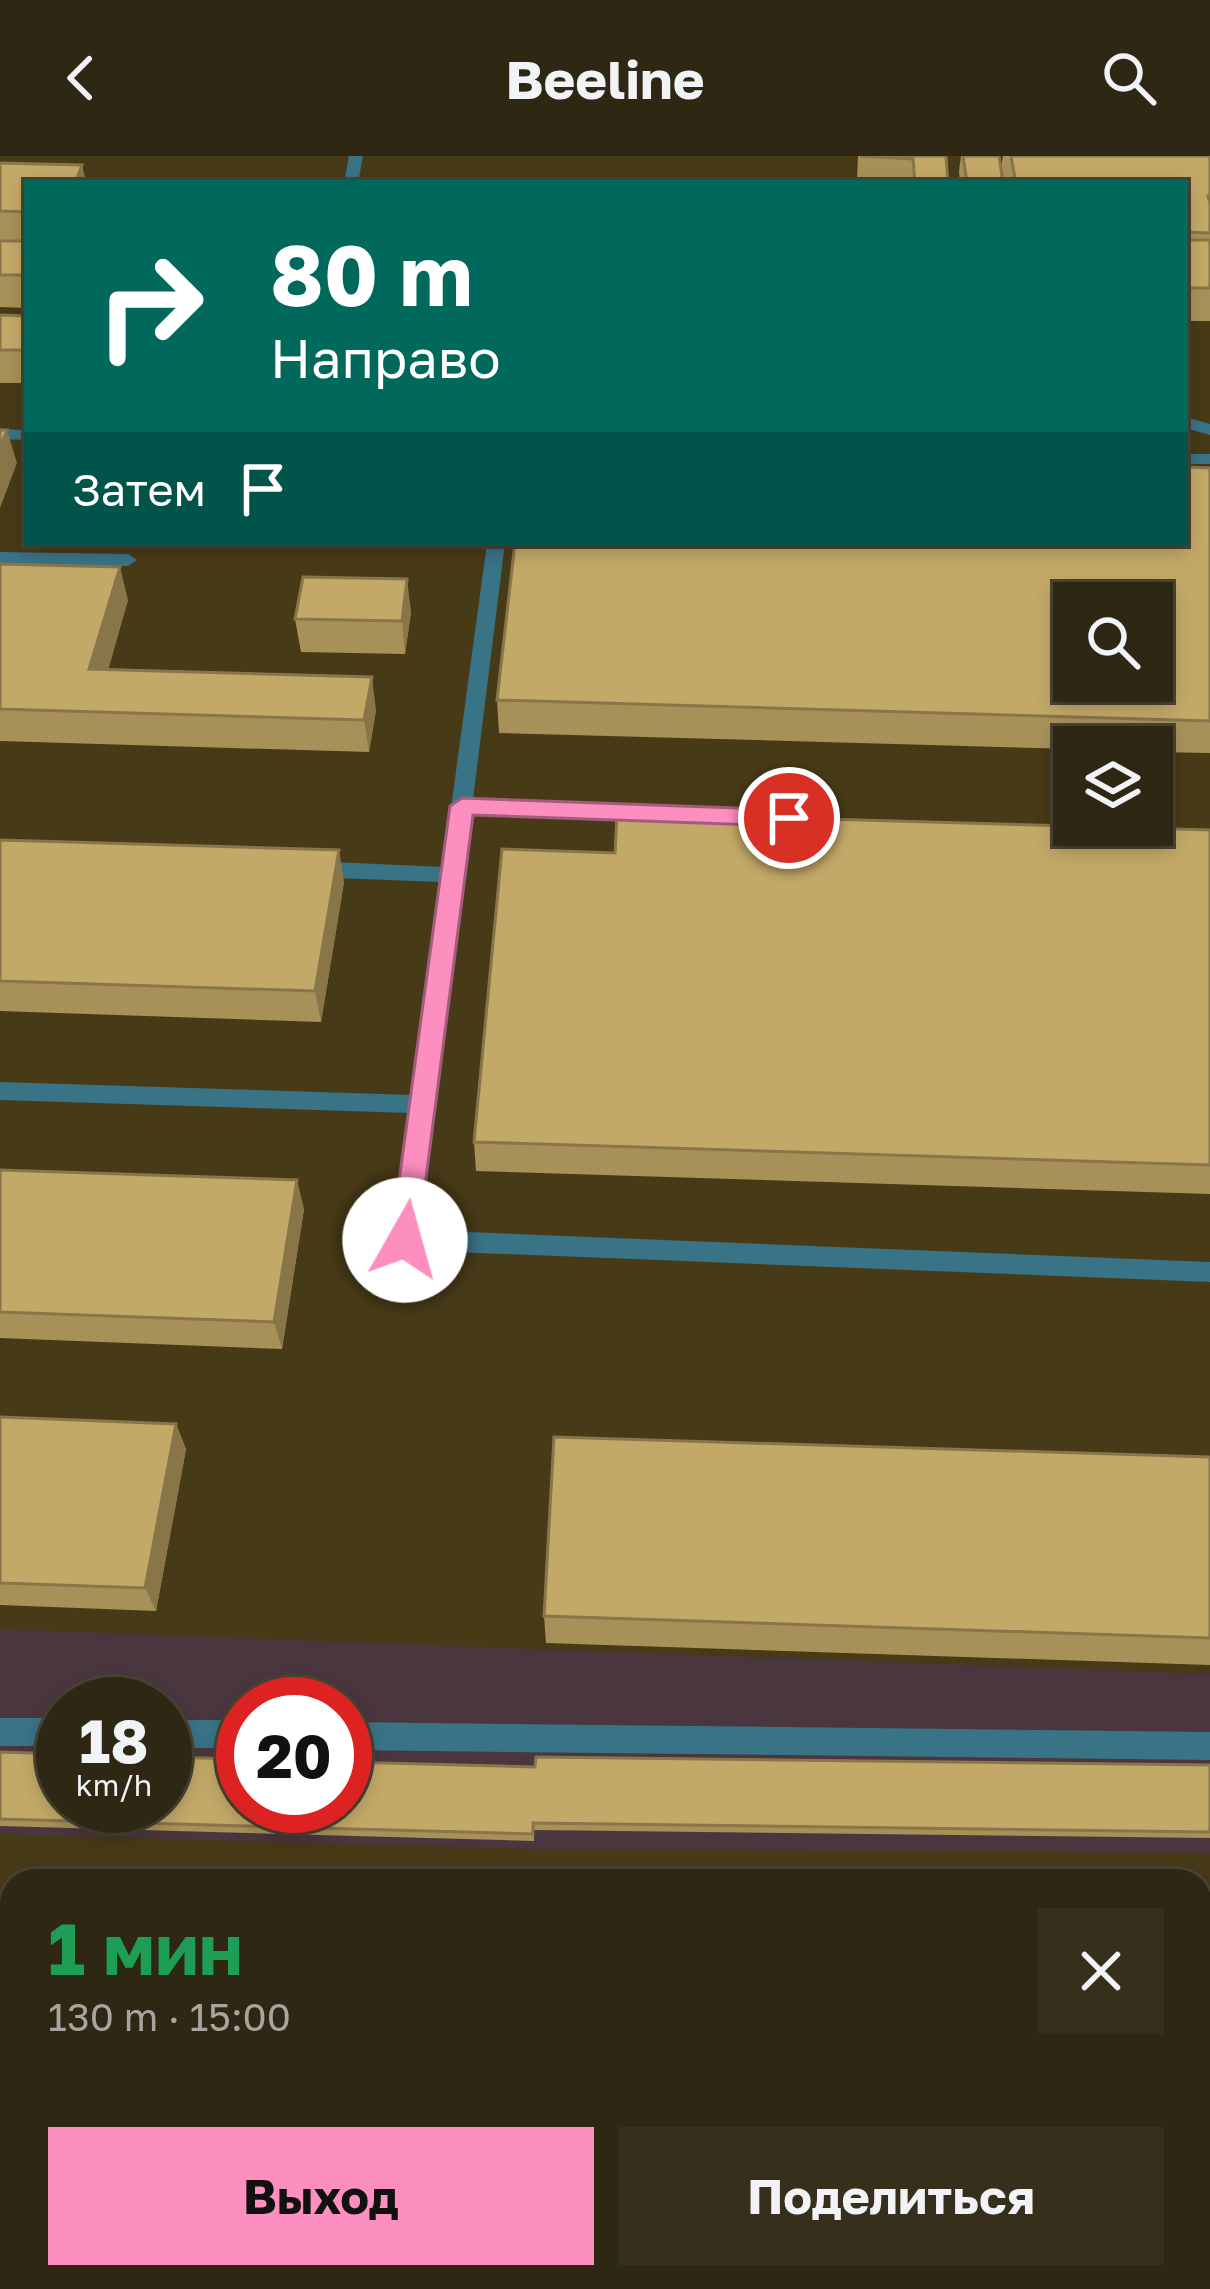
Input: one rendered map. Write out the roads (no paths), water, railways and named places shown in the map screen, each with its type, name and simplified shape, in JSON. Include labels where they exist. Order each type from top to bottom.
[{"type":"lane","points":[[496,546],[405,1240],[1210,1272]]},
{"type":"lane","points":[[9,558],[128,560]]},
{"type":"lane","points":[[462,806],[813,819]]},
{"type":"lane","points":[[286,868],[452,875]]},
{"type":"lane","points":[[0,1091],[420,1104]]},
{"type":"lane","points":[[0,1732],[36,1732]]},
{"type":"lane","points":[[372,1736],[1210,1746]]}]
